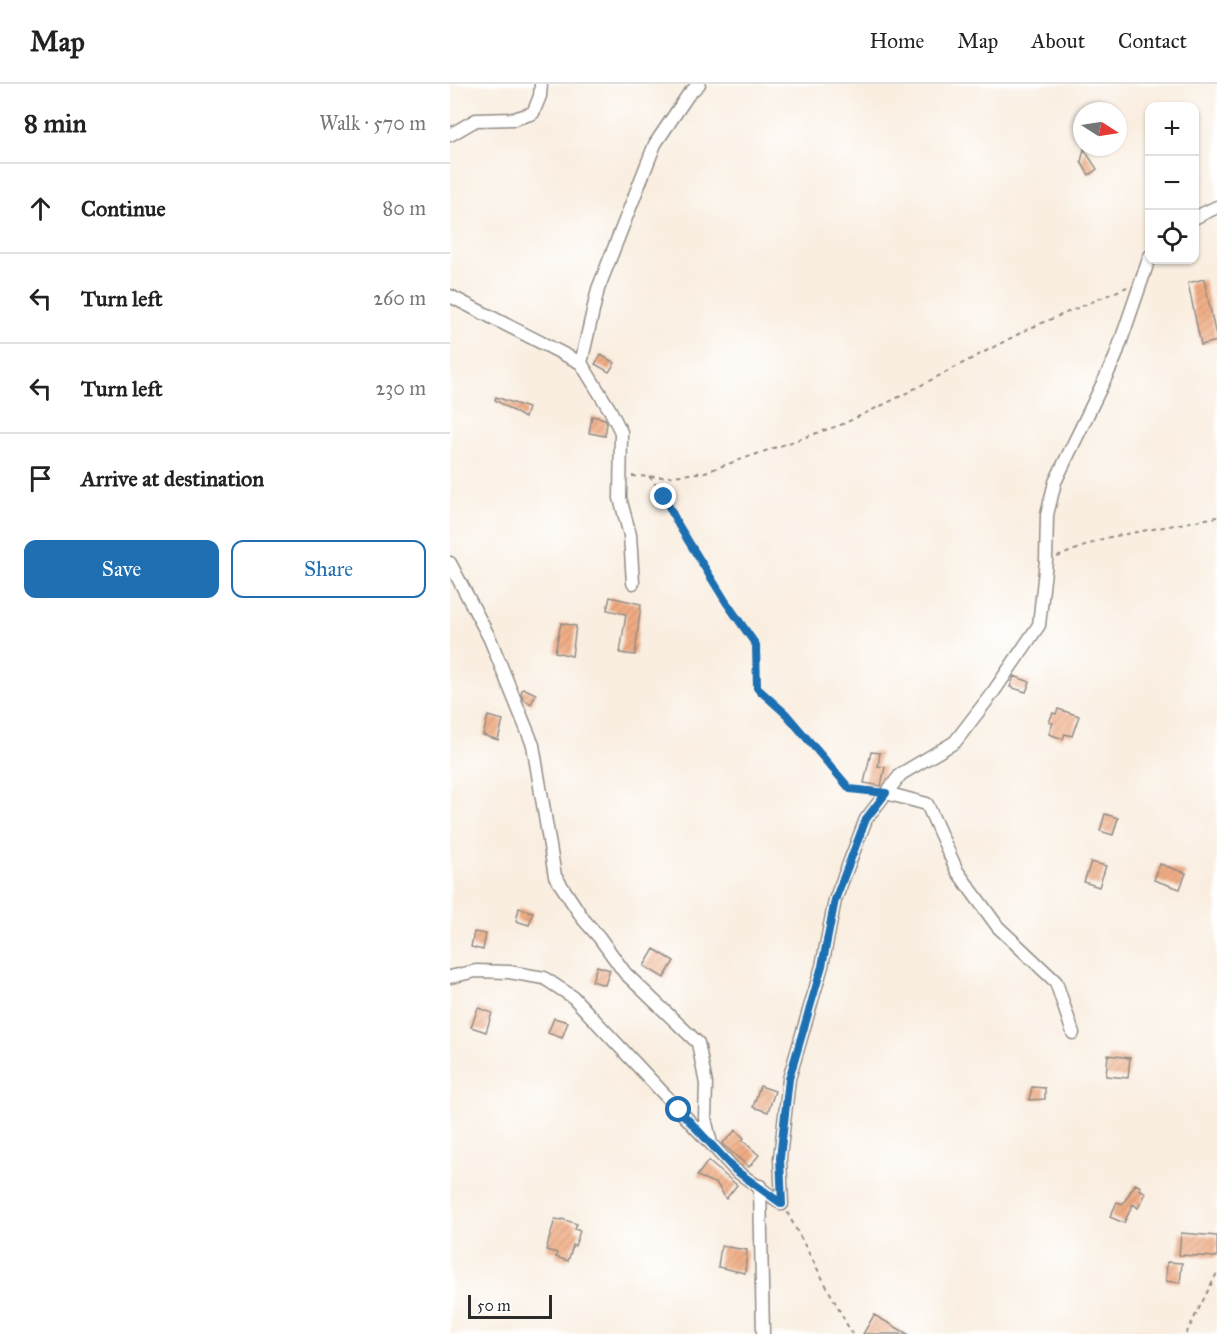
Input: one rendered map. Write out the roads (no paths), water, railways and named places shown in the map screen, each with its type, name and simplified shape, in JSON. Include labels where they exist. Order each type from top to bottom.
[{"type":"street","points":[[450,135],[476,120],[514,120],[533,113],[540,96],[541,84]]},
{"type":"street","points":[[581,363],[598,289],[655,144],[688,95],[699,84]]},
{"type":"street","points":[[1199,216],[1217,207]]},
{"type":"street","points":[[450,977],[476,971],[509,972],[544,978],[573,997],[735,1170],[782,1204],[780,1158],[789,1079],[822,966],[835,900],[866,819],[901,774],[955,742],[994,691],[1039,625],[1046,561],[1047,515],[1055,482],[1115,358],[1146,264]]},
{"type":"street","points":[[450,296],[581,363],[621,432],[620,498],[630,535],[633,584]]},
{"type":"street","points":[[450,563],[490,639],[533,745],[555,876],[584,920],[625,973],[698,1043],[706,1084],[705,1118],[711,1144]]},
{"type":"street","points":[[886,793],[927,804],[957,871],[998,927],[1056,982],[1073,1034]]},
{"type":"street","points":[[759,1186],[763,1334]]}]
